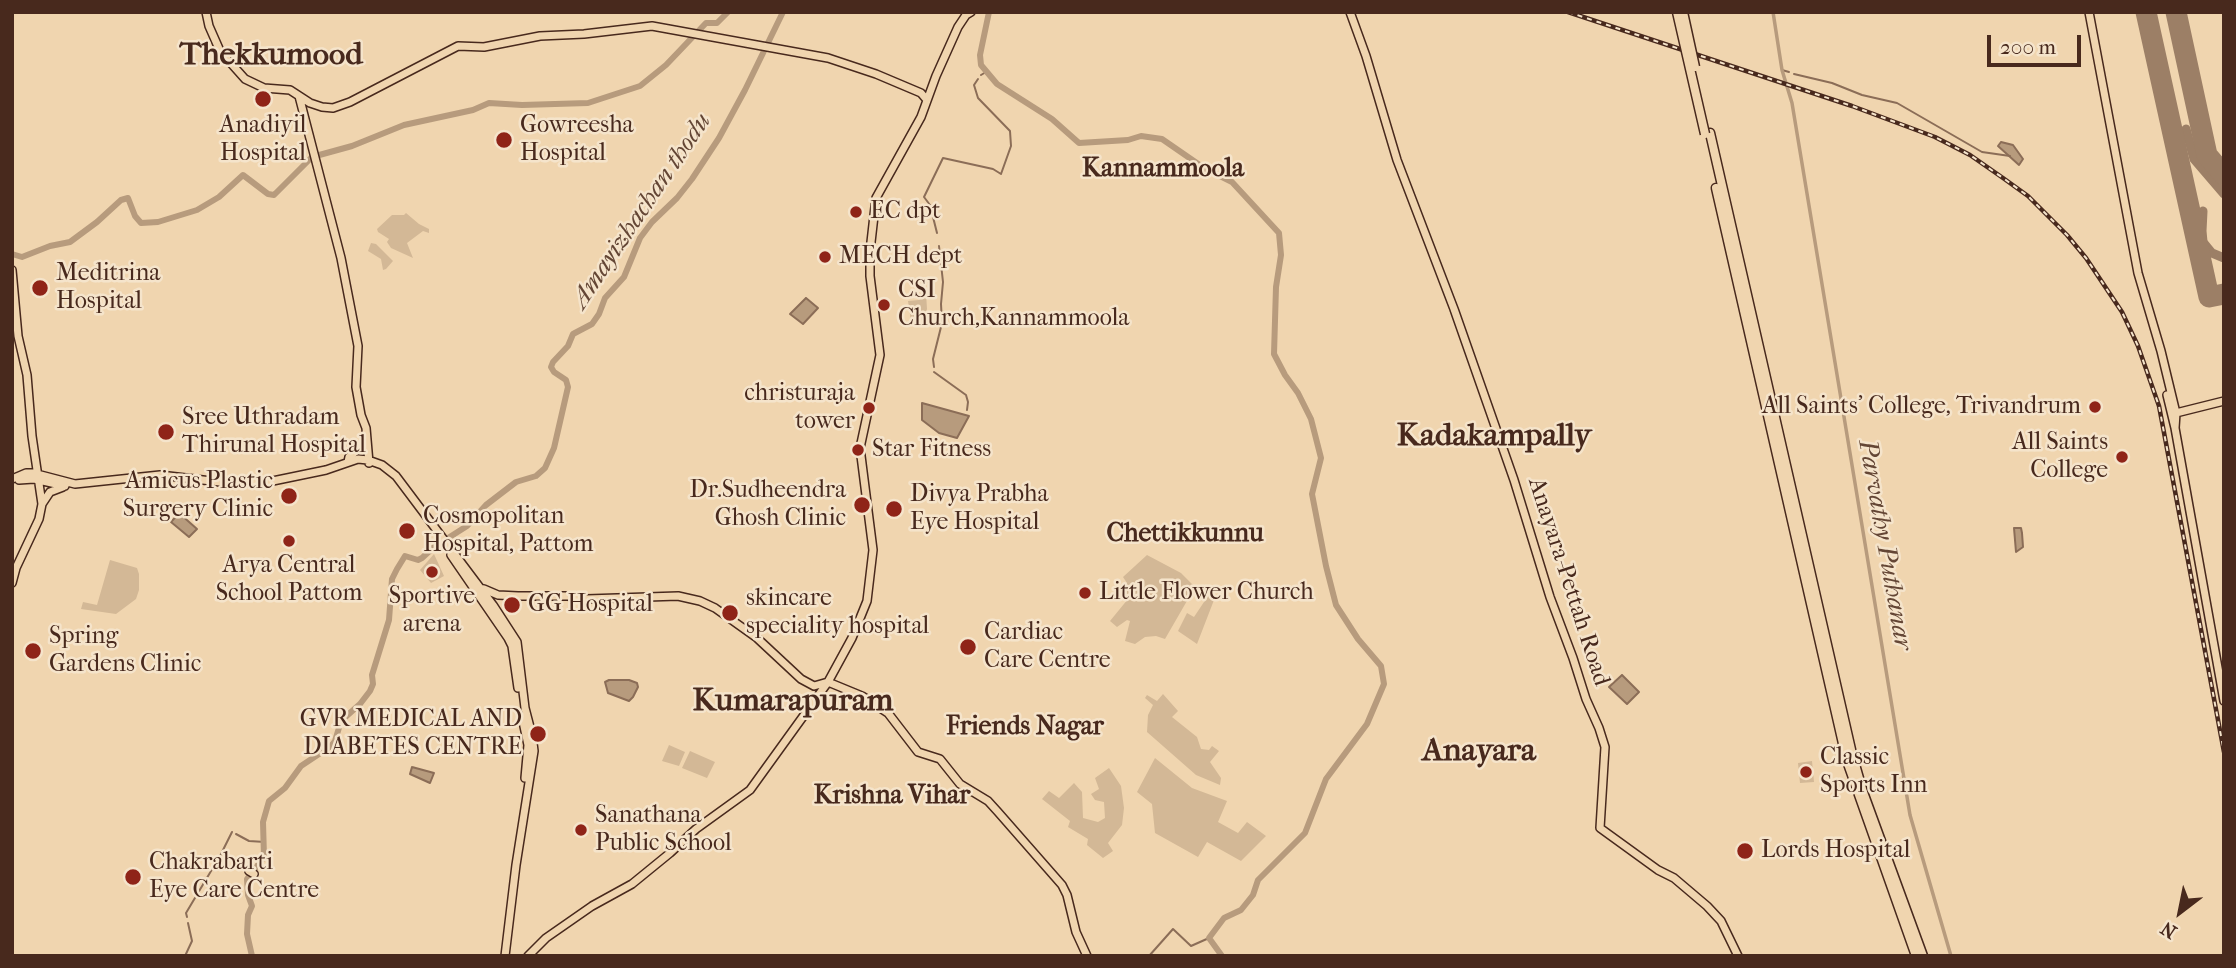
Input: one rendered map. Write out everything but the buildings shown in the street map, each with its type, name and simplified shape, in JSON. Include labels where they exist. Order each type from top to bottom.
[{"type":"highway","points":[[1677,12],[1852,754],[1863,792],[1923,956]]},
{"type":"highway","points":[[1683,12],[1707,133],[1847,761],[1916,956]]},
{"type":"main road","points":[[206,12],[220,51],[245,79],[264,88],[290,90],[310,103],[333,108],[350,102],[458,46],[484,47],[540,36],[652,26],[828,58],[873,73],[919,93],[927,100]]},
{"type":"main road","points":[[528,956],[546,938],[593,906],[632,884],[696,829],[750,790],[828,682],[858,625],[867,601],[873,550],[860,448],[880,355],[870,276],[876,198],[921,117],[958,27],[971,12]]},
{"type":"main road","name":"Anayara-Pettah Road","points":[[1350,12],[1397,160],[1454,309],[1514,480],[1550,597],[1586,699],[1600,728],[1605,747],[1600,828],[1658,870],[1674,878],[1707,906],[1721,921],[1738,956]]},
{"type":"main road","points":[[2088,12],[2136,278],[2174,417],[2224,701]]},
{"type":"main road","points":[[919,93],[932,87]]},
{"type":"main road","points":[[299,96],[341,258],[358,346],[356,387],[366,428],[369,462]]},
{"type":"main road","points":[[12,270],[18,337],[27,375],[37,502],[34,520],[12,567]]},
{"type":"main road","points":[[12,310],[42,504]]},
{"type":"main road","points":[[2174,417],[2224,402]]},
{"type":"main road","points":[[348,462],[349,457],[367,442]]},
{"type":"main road","points":[[35,458],[45,473],[67,485]]},
{"type":"main road","points":[[323,473],[358,459],[382,465],[396,476],[443,540]]},
{"type":"main road","points":[[36,476],[82,487],[149,479],[264,486],[369,462],[397,482],[477,584],[488,602]]},
{"type":"main road","points":[[12,481],[36,476],[58,480]]},
{"type":"main road","points":[[12,583],[16,568],[39,519],[42,504],[50,492],[67,485]]},
{"type":"main road","points":[[450,549],[517,642],[525,708],[534,745],[503,956]]},
{"type":"main road","points":[[477,584],[498,595],[568,596],[587,599],[678,596],[700,601],[757,638],[801,680],[818,687],[828,682],[862,696],[888,713],[918,752],[940,759],[960,784],[998,811],[1062,885],[1068,895],[1076,932],[1087,956]]},
{"type":"main road","points":[[488,602],[498,595]]},
{"type":"main road","points":[[810,685],[810,706]]},
{"type":"shaded area","points":[[2001,142],[2013,145],[2023,159],[2019,165],[1998,146]]},
{"type":"shaded area","points":[[406,213],[429,229],[429,233],[423,231],[407,243],[413,258],[391,248],[387,242],[389,239],[377,229],[392,215]]},
{"type":"shaded area","points":[[371,243],[376,244],[393,261],[386,269],[383,270],[381,259],[368,251]]},
{"type":"shaded area","points":[[926,293],[927,309],[924,320],[911,321],[908,301],[919,300]]},
{"type":"shaded area","points":[[806,298],[818,308],[803,324],[790,314]]},
{"type":"shaded area","points":[[922,403],[969,416],[957,438],[939,433],[922,420]]},
{"type":"shaded area","points":[[179,513],[197,529],[189,537],[171,522]]},
{"type":"shaded area","points":[[2014,528],[2021,528],[2022,533],[2023,547],[2016,552]]},
{"type":"shaded area","points":[[434,554],[444,576],[431,583],[420,570]]},
{"type":"shaded area","points":[[1147,555],[1181,573],[1195,587],[1165,639],[1145,637],[1135,644],[1125,641],[1130,621],[1127,620],[1117,627],[1110,621],[1128,599],[1123,589],[1127,583],[1123,577]]},
{"type":"shaded area","points":[[110,560],[137,568],[139,590],[136,599],[116,614],[81,609],[83,602],[97,605]]},
{"type":"shaded area","points":[[1208,596],[1214,600],[1197,644],[1178,631],[1187,613],[1194,617]]},
{"type":"shaded area","points":[[1622,675],[1639,692],[1627,704],[1609,687]]},
{"type":"shaded area","points":[[629,680],[637,683],[638,687],[629,701],[608,693],[605,682]]},
{"type":"shaded area","points":[[1163,694],[1178,711],[1172,717],[1197,737],[1201,749],[1209,750],[1212,746],[1219,751],[1210,762],[1221,778],[1220,785],[1196,775],[1147,732],[1148,715],[1153,705],[1145,698],[1147,695],[1157,701]]},
{"type":"shaded area","points":[[669,745],[685,752],[679,766],[662,761]]},
{"type":"shaded area","points":[[690,751],[715,762],[707,778],[682,768]]},
{"type":"shaded area","points":[[1155,758],[1192,788],[1227,801],[1218,822],[1238,833],[1247,822],[1266,836],[1241,861],[1207,842],[1198,857],[1155,833],[1152,804],[1137,792]]},
{"type":"shaded area","name":"Classic Sports Inn","points":[[1812,761],[1814,782],[1800,783],[1798,763]]},
{"type":"shaded area","points":[[412,767],[434,773],[430,783],[410,774]]},
{"type":"shaded area","points":[[1109,768],[1121,786],[1124,808],[1122,825],[1108,843],[1113,851],[1103,858],[1087,845],[1088,839],[1068,827],[1070,821],[1042,799],[1049,791],[1059,798],[1074,783],[1082,792],[1083,818],[1098,822],[1105,818],[1104,802],[1095,800],[1091,794],[1099,789],[1095,778]]},
{"type":"waterway","points":[[12,254],[22,257],[50,246],[70,242],[121,200],[128,198],[141,223],[158,222],[197,210],[219,197],[243,175],[268,194],[274,195],[312,157],[352,146],[404,125],[473,110],[489,103],[588,103],[640,86],[666,65],[706,23],[717,23],[728,12]]},
{"type":"waterway","name":"Amayizhachan thodu","points":[[252,956],[247,934],[248,915],[252,906],[247,879],[264,857],[263,822],[269,801],[285,788],[301,766],[331,746],[341,721],[370,691],[373,684],[372,675],[389,620],[392,579],[397,569],[405,556],[418,560],[422,558],[467,526],[486,505],[516,482],[536,476],[545,468],[554,448],[568,387],[566,380],[554,372],[551,367],[553,362],[568,346],[573,334],[592,324],[605,298],[624,277],[640,238],[677,198],[719,138],[783,12]]},
{"type":"waterway","points":[[989,12],[980,55],[981,65],[997,84],[1052,119],[1079,143],[1128,140],[1141,136],[1162,139],[1204,168],[1232,182],[1279,233],[1281,255],[1276,287],[1274,354],[1311,419],[1321,458],[1312,494],[1336,605],[1358,639],[1381,666],[1384,684],[1367,724],[1326,779],[1305,833],[1258,880],[1253,895],[1241,910],[1224,918],[1209,938],[1222,956]]},
{"type":"waterway","name":"Parvathy Puthanar","points":[[1773,12],[1782,70],[1792,103],[1910,815],[1951,956]]},
{"type":"waterway","name":"Parvathy Puthanar","points":[[1782,70],[1789,72]]},
{"type":"waterway","points":[[981,75],[986,72]]},
{"type":"waterway","points":[[1794,74],[1897,103],[1982,152],[2010,156]]},
{"type":"waterway","points":[[937,233],[930,205],[924,197],[943,158],[993,169],[1001,174],[1011,146],[1010,131],[978,98],[974,85],[978,79]]},
{"type":"waterway","points":[[934,367],[933,359],[942,323],[943,282],[939,246]]},
{"type":"waterway","points":[[934,372],[966,395],[967,410]]},
{"type":"waterway","points":[[220,856],[232,832]]},
{"type":"waterway","points":[[236,834],[249,841],[265,842]]},
{"type":"waterway","points":[[187,917],[186,913],[217,861]]},
{"type":"waterway","points":[[185,956],[192,941],[188,923]]},
{"type":"waterway","points":[[1149,956],[1173,929],[1191,946],[1209,938]]},
{"type":"taxiway","points":[[2186,129],[2194,159],[2224,194]]},
{"type":"taxiway","points":[[2203,211],[2203,242],[2212,253],[2224,258]]},
{"type":"runway","points":[[2146,12],[2209,297],[2224,294]]},
{"type":"runway","points":[[2176,12],[2207,155],[2224,175]]},
{"type":"railway","points":[[1568,12],[1852,106],[1935,137],[1970,155],[2028,196],[2067,235],[2122,312],[2138,346],[2159,406],[2224,752]]},
{"type":"place","name":"Anadiyil Hospital","points":[[263,99]]},
{"type":"place","name":"Gowreesha Hospital","points":[[504,140]]},
{"type":"place","name":"EC dpt","points":[[856,212]]},
{"type":"place","name":"MECH dept","points":[[825,257]]},
{"type":"place","name":"Meditrina Hospital","points":[[40,288]]},
{"type":"place","name":"CSI Church,Kannammoola","points":[[884,305]]},
{"type":"place","name":"All Saints' College, Trivandrum","points":[[2095,407]]},
{"type":"place","name":"christuraja tower","points":[[869,408]]},
{"type":"place","name":"Sree Uthradam Thirunal Hospital","points":[[166,432]]},
{"type":"place","name":"Star Fitness","points":[[858,450]]},
{"type":"place","name":"All Saints College","points":[[2122,457]]},
{"type":"place","name":"Amicus Plastic Surgery Clinic","points":[[289,496]]},
{"type":"place","name":"Dr.Sudheendra Ghosh Clinic","points":[[862,505]]},
{"type":"place","name":"Divya Prabha Eye Hospital","points":[[894,509]]},
{"type":"place","name":"Cosmopolitan Hospital, Pattom","points":[[407,531]]},
{"type":"place","name":"Arya Central School Pattom","points":[[289,541]]},
{"type":"place","name":"Sportive arena","points":[[432,572]]},
{"type":"place","name":"Little Flower Church","points":[[1085,593]]},
{"type":"place","name":"GG Hospital","points":[[512,605]]},
{"type":"place","name":"skincare speciality hospital","points":[[730,613]]},
{"type":"place","name":"Cardiac Care Centre","points":[[968,647]]},
{"type":"place","name":"Spring Gardens Clinic","points":[[33,651]]},
{"type":"place","name":"GVR MEDICAL AND DIABETES CENTRE","points":[[538,734]]},
{"type":"place","name":"Classic Sports Inn","points":[[1806,772]]},
{"type":"place","name":"Sanathana Public School","points":[[581,830]]},
{"type":"place","name":"Lords Hospital","points":[[1745,851]]},
{"type":"place","name":"Chakrabarti Eye Care Centre","points":[[133,877]]},
{"type":"district","name":"Thekkumood","points":[[271,56]]},
{"type":"district","name":"Kannammoola","points":[[1163,170]]},
{"type":"district","name":"Kadakampally","points":[[1494,437]]},
{"type":"district","name":"Chettikkunnu","points":[[1185,535]]},
{"type":"district","name":"Kumarapuram","points":[[793,702]]},
{"type":"district","name":"Friends Nagar","points":[[1025,728]]},
{"type":"district","name":"Anayara","points":[[1479,752]]},
{"type":"district","name":"Krishna Vihar","points":[[892,797]]}]
